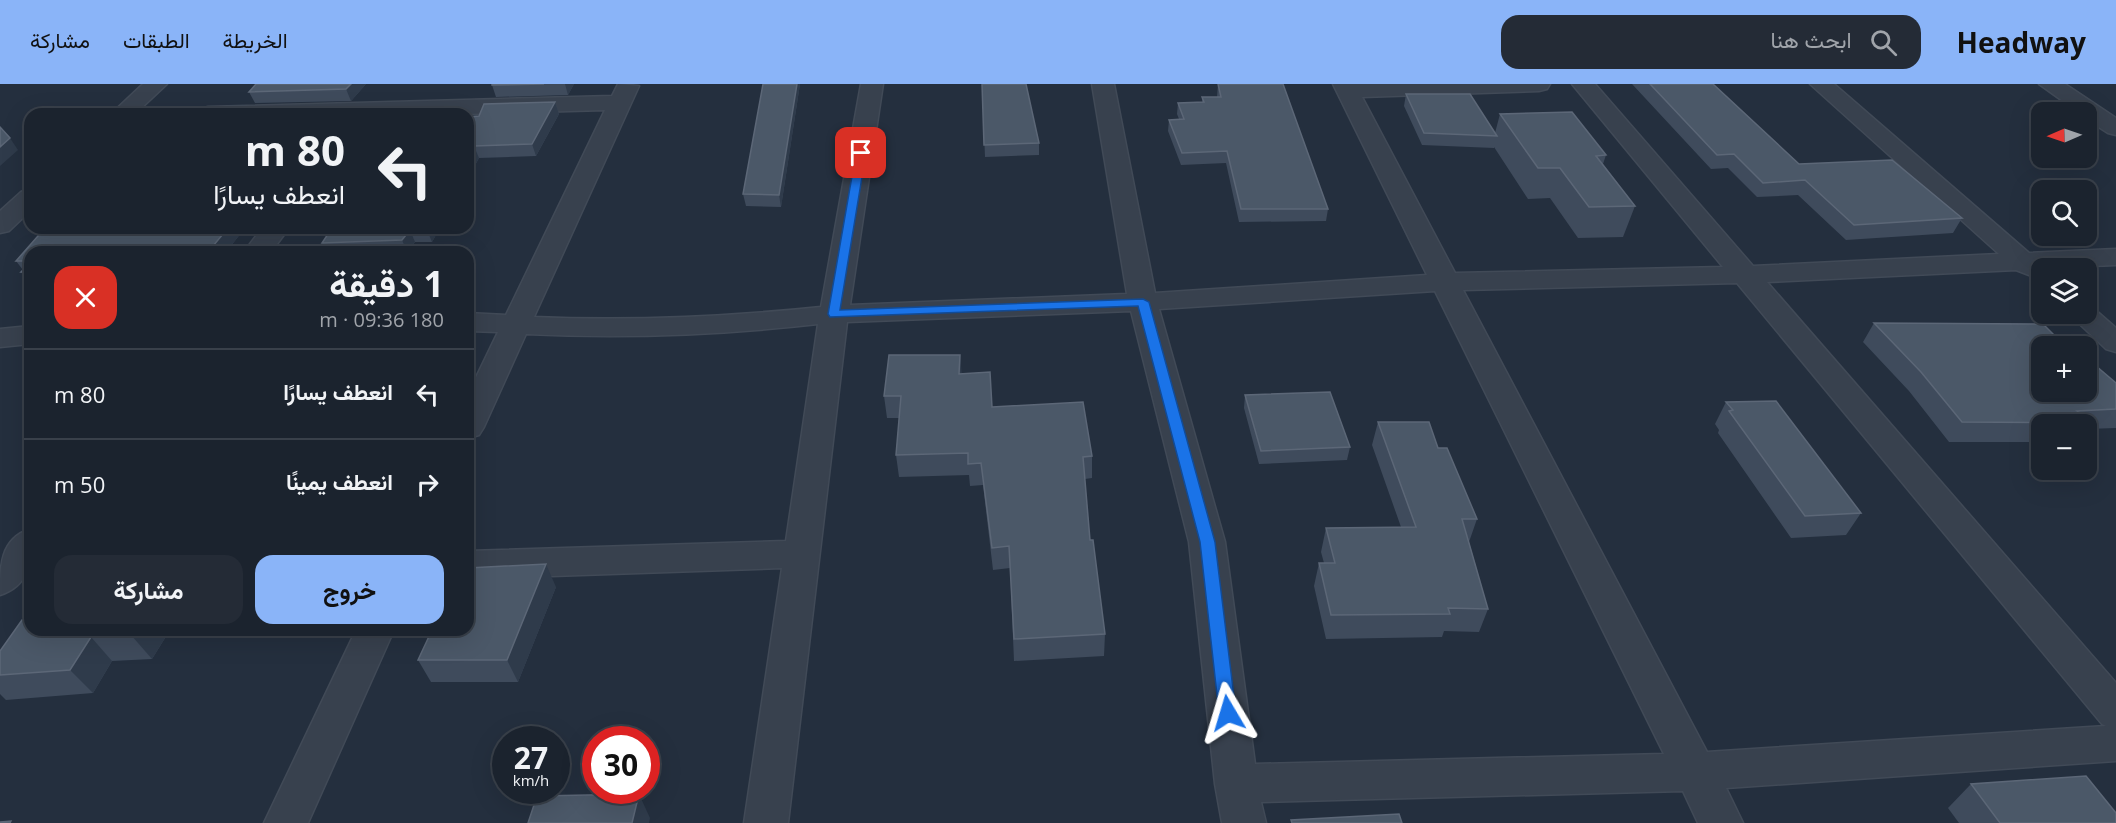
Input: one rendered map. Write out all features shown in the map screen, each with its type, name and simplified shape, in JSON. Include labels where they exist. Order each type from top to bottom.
[{"type":"street","points":[[130,108],[156,84]]},
{"type":"street","points":[[374,108],[393,84]]},
{"type":"street","points":[[766,823],[834,314],[872,84]]},
{"type":"street","points":[[1103,84],[1143,302],[1207,542],[1240,804],[2116,743]]},
{"type":"street","points":[[1539,84],[1346,87],[1721,823]]},
{"type":"street","points":[[1583,84],[2116,712]]},
{"type":"street","points":[[1821,84],[2031,268]]},
{"type":"street","points":[[2050,84],[2116,128]]},
{"type":"street","points":[[424,108],[624,93],[474,414]]},
{"type":"street","points":[[0,225],[24,203]]},
{"type":"street","points":[[262,246],[271,234]]},
{"type":"street","points":[[2097,259],[2116,256]]},
{"type":"street","points":[[474,322],[587,328],[668,327],[752,323],[834,314],[1143,302],[1447,282],[2031,268]]},
{"type":"street","points":[[2094,324],[2116,343]]},
{"type":"street","points":[[0,338],[24,336]]},
{"type":"street","points":[[0,581],[24,550]]},
{"type":"street","points":[[474,565],[802,555]]},
{"type":"street","points":[[286,823],[372,636]]},
{"type":"building","points":[[256,84],[351,84],[346,89],[249,92]]},
{"type":"building","points":[[492,84],[544,84],[492,85]]},
{"type":"building","points":[[763,84],[797,84],[779,195],[743,194]]},
{"type":"building","points":[[982,84],[1026,84],[1039,143],[984,145]]},
{"type":"building","points":[[1218,84],[1283,84],[1328,209],[1241,209],[1227,151],[1182,153],[1169,120],[1184,119],[1178,103],[1204,102],[1202,97],[1221,97]]},
{"type":"building","points":[[1650,84],[1713,84],[1799,164],[1892,160],[1962,218],[1854,225],[1805,180],[1763,183],[1734,154],[1717,155]]},
{"type":"building","points":[[1406,94],[1470,94],[1497,136],[1424,133]]},
{"type":"building","points":[[555,102],[532,144],[474,146],[474,116],[479,116],[484,104]]},
{"type":"building","points":[[229,107],[228,108],[171,108]]},
{"type":"building","points":[[1572,112],[1606,155],[1596,156],[1635,206],[1589,207],[1560,168],[1538,168],[1500,114]]},
{"type":"building","points":[[0,127],[10,138],[0,147]]},
{"type":"building","points":[[40,234],[223,234],[213,246],[29,246]]},
{"type":"building","points":[[328,234],[407,234],[402,240],[322,243]]},
{"type":"building","points":[[24,252],[24,261],[16,261]]},
{"type":"building","points":[[1874,323],[2043,324],[2055,336],[2031,336],[2031,402],[2097,402],[2097,367],[2116,383],[2116,409],[2077,411],[2081,414],[2031,414],[2031,423],[1962,422],[1921,372]]},
{"type":"building","points":[[889,355],[960,355],[959,374],[990,372],[992,407],[1083,402],[1092,456],[1083,457],[1090,540],[1093,540],[1105,634],[1014,639],[1009,546],[992,548],[981,463],[968,464],[968,453],[896,455],[901,396],[884,396]]},
{"type":"building","points":[[1330,392],[1350,447],[1261,451],[1245,395]]},
{"type":"building","points":[[1776,401],[1861,513],[1805,516],[1729,411],[1733,410],[1726,402]]},
{"type":"building","points":[[1378,422],[1429,422],[1438,448],[1447,448],[1477,519],[1462,519],[1488,609],[1448,608],[1450,614],[1331,615],[1319,563],[1335,563],[1326,528],[1416,527]]},
{"type":"building","points":[[546,564],[507,660],[418,660],[429,636],[474,636],[474,568]]},
{"type":"building","points":[[24,620],[24,636],[111,636],[91,637],[70,670],[0,675],[0,651]]},
{"type":"building","points":[[2086,776],[2116,813],[2116,823],[2000,823],[1971,784]]},
{"type":"building","points":[[570,795],[582,795],[582,804],[637,804],[632,823],[528,823],[534,804],[570,804]]},
{"type":"building","points":[[1399,814],[1402,823],[1292,823],[1291,820]]},
{"type":"route","points":[[861,153],[834,314],[1143,302],[1207,542],[1228,713]]}]
